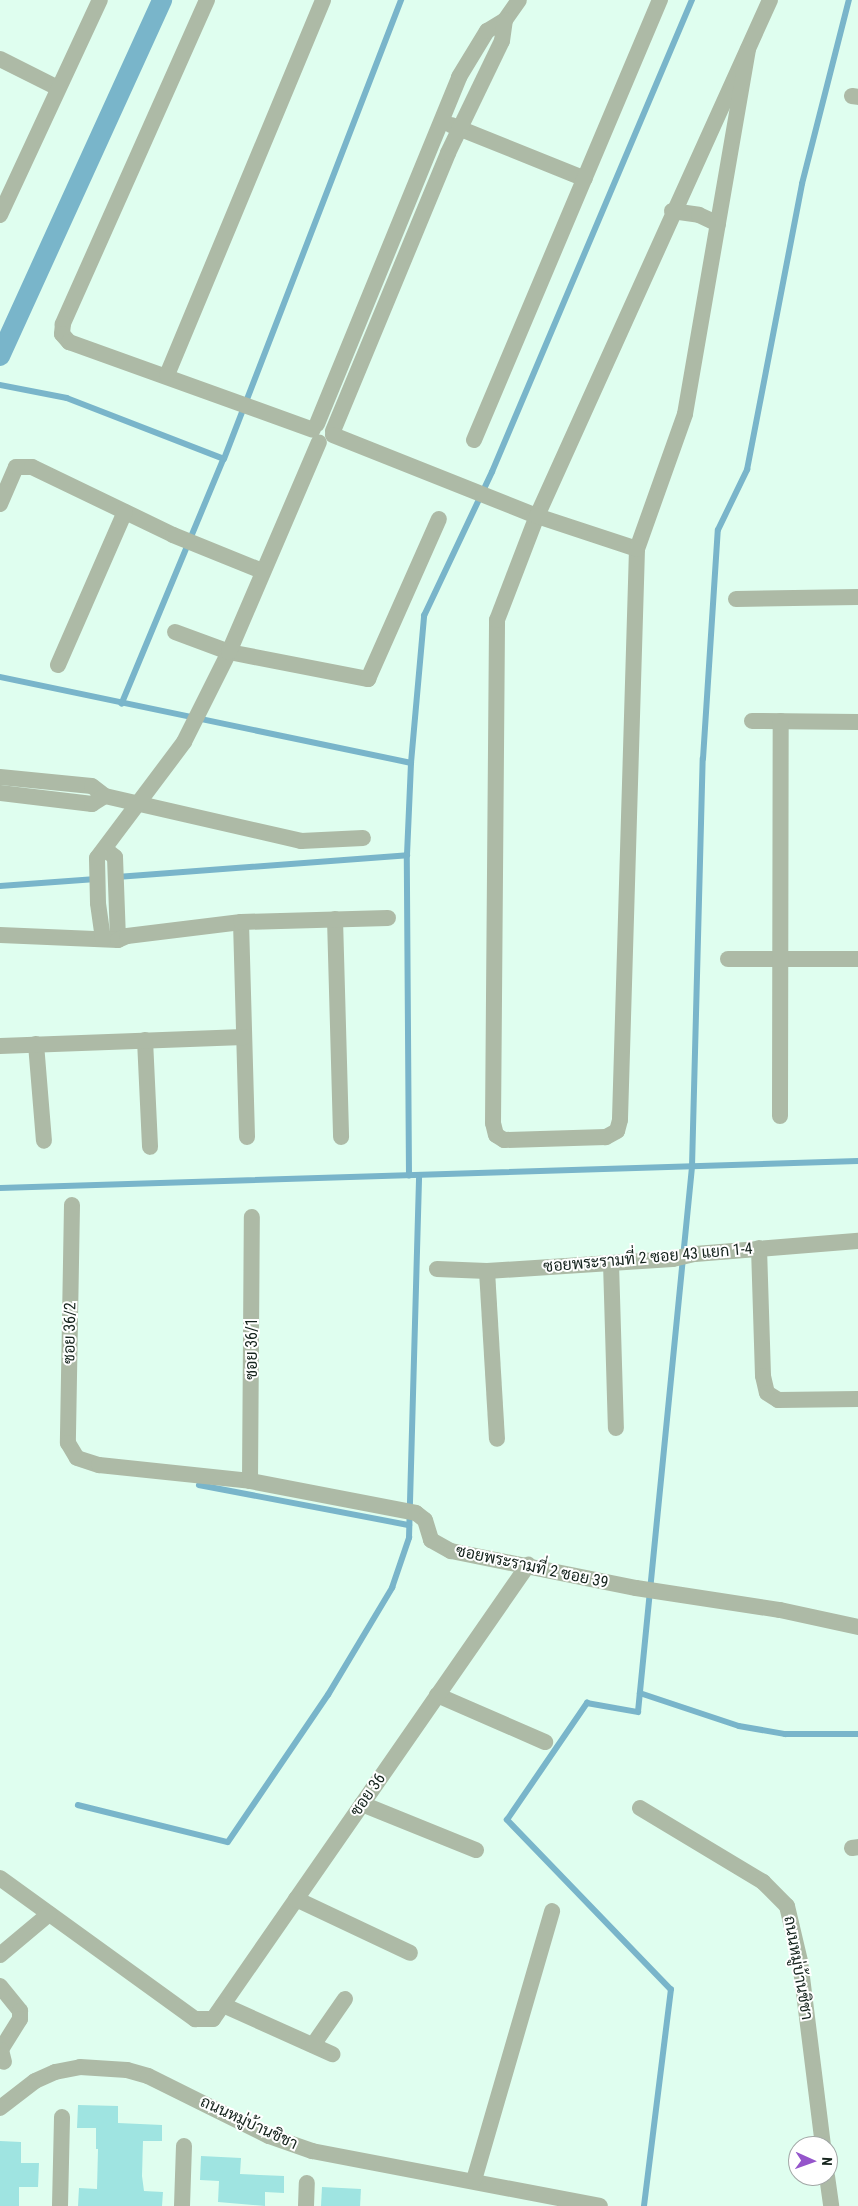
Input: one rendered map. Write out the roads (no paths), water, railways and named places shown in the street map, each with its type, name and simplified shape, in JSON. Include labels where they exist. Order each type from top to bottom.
[{"type":"street","points":[[0,216],[100,0]]},
{"type":"street","points":[[207,0],[63,324],[62,334],[69,342],[323,432],[487,498],[637,549]]},
{"type":"street","points":[[166,375],[323,0]]},
{"type":"street","points":[[323,432],[370,294],[460,77],[487,31],[505,20],[519,0]]},
{"type":"street","points":[[474,440],[660,0]]},
{"type":"street","points":[[748,49],[682,429],[637,549],[620,1120],[617,1131],[606,1137],[504,1140],[496,1135],[492,1123],[497,620],[537,516],[672,211],[770,0]]},
{"type":"street","points":[[111,940],[96,886],[105,854],[184,742],[229,652],[323,432],[388,300],[459,129],[502,41],[505,20]]},
{"type":"street","points":[[0,59],[58,88]]},
{"type":"street","points":[[442,120],[459,129],[585,179]]},
{"type":"street","points":[[672,211],[699,215],[718,224]]},
{"type":"street","points":[[370,294],[388,300]]},
{"type":"street","points":[[0,504],[16,467],[32,467],[173,535],[262,571]]},
{"type":"street","points":[[58,665],[125,512]]},
{"type":"street","points":[[175,632],[229,652],[368,679],[439,518]]},
{"type":"street","points":[[736,599],[858,597]]},
{"type":"street","points":[[752,721],[858,722]]},
{"type":"street","points":[[780,1116],[781,721]]},
{"type":"street","points":[[0,777],[92,786],[105,796],[301,842],[363,838]]},
{"type":"street","points":[[0,793],[92,804],[105,796]]},
{"type":"street","points":[[105,854],[115,882],[111,940]]},
{"type":"street","points":[[0,935],[111,940],[241,922],[388,918]]},
{"type":"street","points":[[336,920],[341,1137]]},
{"type":"street","points":[[241,922],[247,1137]]},
{"type":"street","points":[[728,959],[858,959]]},
{"type":"street","points":[[0,1046],[244,1037]]},
{"type":"street","points":[[146,1040],[150,1147]]},
{"type":"street","points":[[36,1044],[44,1141]]},
{"type":"street","name":"ซอย 36/2","points":[[72,1205],[68,1443],[77,1458]]},
{"type":"street","name":"ซอย 36/1","points":[[250,1481],[252,1217]]},
{"type":"street","name":"ซอยพระรามที่ 2 ซอย 43 แยก 1-4","points":[[437,1269],[487,1271],[673,1259],[695,1254],[858,1240]]},
{"type":"street","points":[[759,1248],[763,1376],[767,1393],[778,1400],[858,1399]]},
{"type":"street","points":[[610,1263],[616,1428]]},
{"type":"street","points":[[487,1271],[497,1439]]},
{"type":"street","name":"ซอยพระรามที่ 2 ซอย 39","points":[[77,1458],[99,1465],[250,1481],[416,1513],[425,1520],[431,1540],[440,1546],[654,1592],[780,1610],[858,1626]]},
{"type":"street","name":"ซอย 36","points":[[49,1914],[195,2019],[206,2021],[213,2019],[528,1565]]},
{"type":"street","points":[[437,1695],[546,1742]]},
{"type":"street","points":[[362,1804],[476,1850]]},
{"type":"street","name":"ถนนหมู่บ้านชิชา","points":[[640,1808],[763,1882],[787,1906],[800,1961],[822,2136]]},
{"type":"street","points":[[0,1878],[49,1914],[0,1955]]},
{"type":"street","points":[[296,1899],[410,1953]]},
{"type":"street","points":[[474,2180],[552,1911]]},
{"type":"street","points":[[0,1986],[20,2011],[20,2019],[0,2050],[4,2062]]},
{"type":"street","points":[[313,2045],[345,1999]]},
{"type":"street","points":[[223,2005],[332,2054]]},
{"type":"street","name":"ถนนหมู่บ้านชิชา","points":[[0,2108],[35,2081],[55,2072],[80,2067],[127,2070],[148,2076],[269,2136],[312,2151],[474,2180],[600,2206]]},
{"type":"street","points":[[60,2206],[62,2117]]},
{"type":"street","points":[[182,2206],[184,2146]]},
{"type":"street","points":[[306,2206],[307,2183]]},
{"type":"street","points":[[828,2186],[831,2206]]},
{"type":"waterway","points":[[0,356],[162,0]]},
{"type":"waterway","points":[[224,459],[401,0]]},
{"type":"waterway","points":[[409,1176],[407,855],[411,763],[424,616],[492,472],[692,0]]},
{"type":"waterway","points":[[644,2206],[671,1990],[507,1820],[587,1703],[638,1712],[692,1167],[703,759],[718,530],[747,470],[802,184],[849,0]]},
{"type":"waterway","points":[[0,385],[67,398],[224,459],[122,704]]},
{"type":"waterway","points":[[0,677],[411,763]]},
{"type":"waterway","points":[[117,877],[407,855]]},
{"type":"waterway","points":[[0,886],[96,879]]},
{"type":"waterway","points":[[0,1188],[858,1161]]},
{"type":"waterway","points":[[78,1805],[228,1842],[328,1695],[392,1588],[409,1538],[419,1176]]},
{"type":"waterway","points":[[199,1485],[409,1525]]},
{"type":"waterway","points":[[640,1693],[739,1726],[785,1734],[858,1734]]}]
